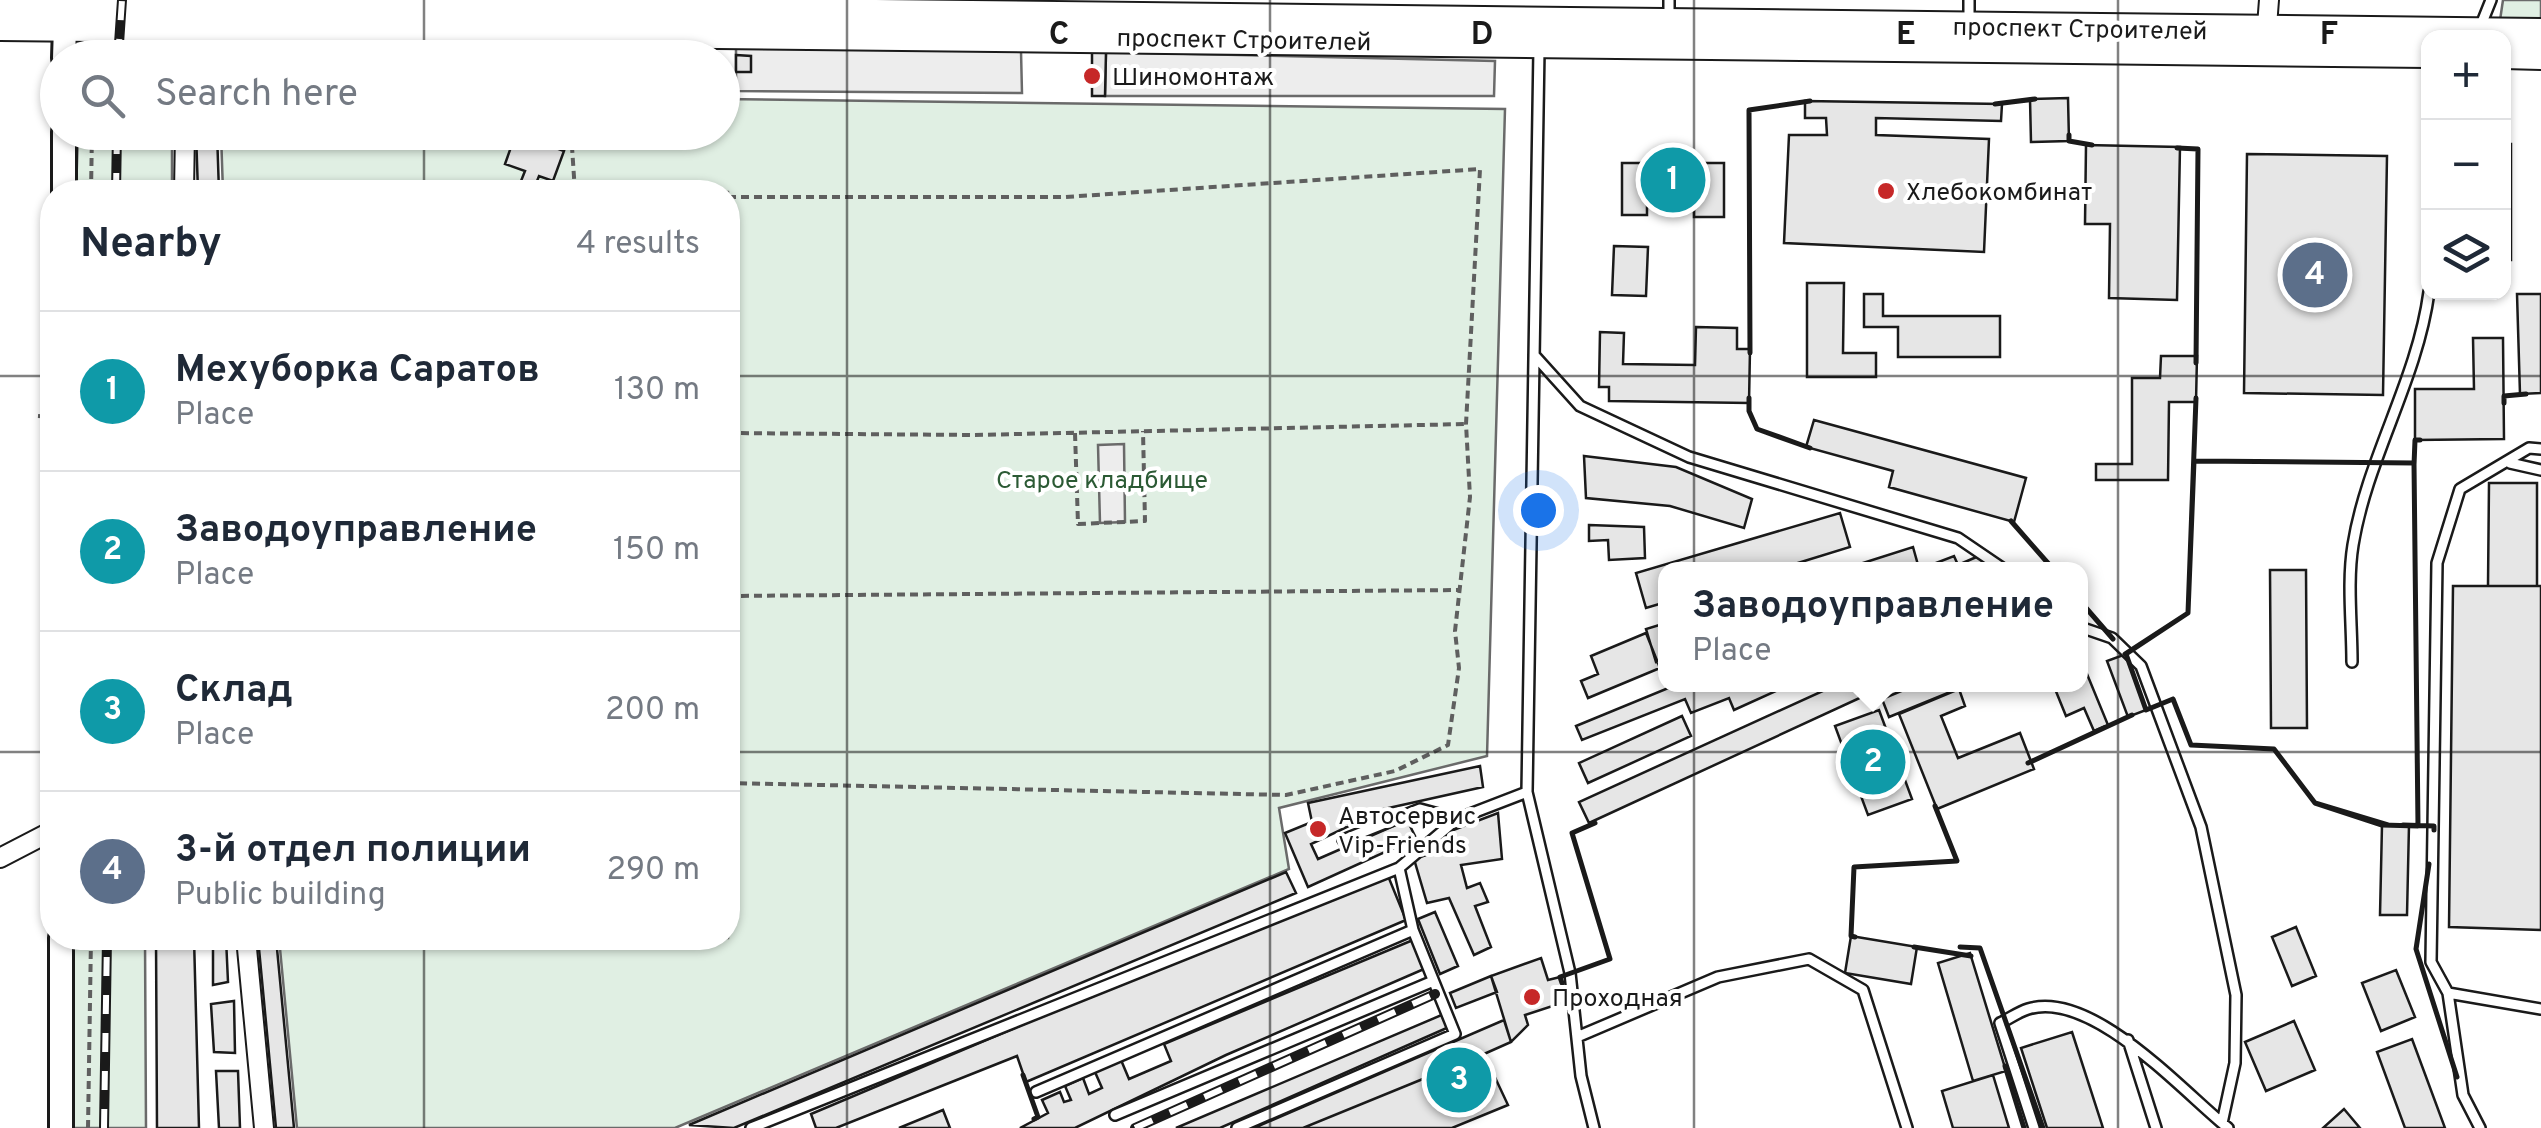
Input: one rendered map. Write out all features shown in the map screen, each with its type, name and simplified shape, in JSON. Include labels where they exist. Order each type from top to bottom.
[{"type":"main road","name":"проспект Строителей","points":[[0,4],[65,11],[1369,20]]},
{"type":"main road","name":"проспект Строителей","points":[[196,11],[919,7],[1369,20],[1539,32],[2266,40],[2421,35]]},
{"type":"main road","name":"проспект Строителей","points":[[0,26],[65,11]]},
{"type":"main road","name":"проспект Строителей","points":[[1539,32],[1669,11],[1969,13],[2421,52]]},
{"type":"main road","name":"проспект Строителей","points":[[2511,34],[2541,34]]},
{"type":"main road","points":[[2511,54],[2541,55]]},
{"type":"street","points":[[2266,40],[2269,0]]},
{"type":"street","points":[[64,40],[65,11]]},
{"type":"street","points":[[190,40],[196,11]]},
{"type":"street","points":[[64,150],[64,180]]},
{"type":"street","points":[[184,150],[184,180]]},
{"type":"street","points":[[0,858],[40,837]]},
{"type":"street","points":[[61,950],[61,1128]]},
{"type":"street","points":[[247,950],[264,1128]]},
{"type":"lane","points":[[2479,30],[2490,0]]},
{"type":"lane","points":[[1539,32],[1526,792],[1570,973],[1594,1128]]},
{"type":"lane","points":[[2352,662],[2352,547],[2388,434],[2416,364],[2428,300]]},
{"type":"lane","points":[[1534,355],[1580,406],[1689,457],[1958,538],[1993,562]]},
{"type":"lane","points":[[2480,1128],[2463,1096],[2448,993],[2431,962],[2437,564],[2460,489],[2510,463],[2528,448],[2541,448]]},
{"type":"lane","points":[[2510,463],[2541,470]]},
{"type":"lane","points":[[2088,630],[2112,638],[2141,666],[2201,827],[2236,994],[2235,1063],[2225,1125]]},
{"type":"lane","points":[[751,1128],[1399,868],[1457,819],[1526,792]]},
{"type":"lane","points":[[1343,840],[1420,810],[1457,819]]},
{"type":"lane","points":[[1237,1128],[1455,1034],[1413,930],[1399,868]]},
{"type":"lane","points":[[1036,1092],[1413,930]]},
{"type":"lane","points":[[1577,1037],[1718,977],[1809,959],[1863,990],[1907,1128]]},
{"type":"lane","points":[[1116,1115],[1431,982]]},
{"type":"lane","points":[[2448,993],[2541,1009]]},
{"type":"lane","points":[[2034,1128],[2000,1023],[2030,1008],[2064,1009],[2128,1040],[2225,1125]]},
{"type":"lane","points":[[2128,1040],[2156,1128]]},
{"type":"path","points":[[91,180],[92,150]]},
{"type":"path","points":[[573,150],[574,180]]},
{"type":"path","points":[[740,198],[1065,197],[1480,169],[1466,424],[1470,497],[1454,631],[1459,668],[1448,744],[1395,771],[1338,787],[1286,794],[740,784]]},
{"type":"path","points":[[740,433],[1075,433],[1466,424]]},
{"type":"path","points":[[1075,433],[1078,524],[1146,522],[1142,431]]},
{"type":"path","points":[[740,596],[1461,590]]},
{"type":"path","points":[[88,1128],[91,950]]},
{"type":"green space","points":[[2503,0],[2541,0],[2541,28],[2499,27]]},
{"type":"green space","name":"Старое кладбище","points":[[740,99],[1505,109],[1487,756],[1279,808],[1289,869],[675,1128],[297,1128],[280,950],[740,950],[740,180],[223,180],[222,150],[740,150]]},
{"type":"green space","points":[[77,150],[172,150],[172,180],[76,180]]},
{"type":"green space","points":[[70,950],[145,950],[146,1128],[69,1128]]},
{"type":"shaded area","points":[[740,48],[1021,51],[1022,93],[740,91]]},
{"type":"shaded area","points":[[1106,52],[1495,61],[1494,96],[1105,96]]},
{"type":"shaded area","points":[[1124,444],[1125,522],[1100,523],[1098,445]]},
{"type":"building","points":[[1092,52],[1106,52],[1105,96],[1092,96]]},
{"type":"building","points":[[740,55],[751,56],[751,72],[740,72]]},
{"type":"building","points":[[2068,98],[2069,141],[2031,142],[2030,99]]},
{"type":"building","name":"Хлебокомбинат","points":[[1805,101],[2002,104],[2001,121],[1876,118],[1876,135],[1989,139],[1984,252],[1784,243],[1789,135],[1827,135],[1826,118],[1805,118]]},
{"type":"building","points":[[2086,145],[2180,147],[2177,300],[2109,298],[2110,224],[2085,224]]},
{"type":"building","points":[[197,150],[218,150],[219,180],[198,180]]},
{"type":"building","points":[[510,150],[564,151],[553,180],[539,176],[537,180],[521,180],[525,171],[505,164]]},
{"type":"building","points":[[2247,154],[2387,156],[2383,395],[2244,393]]},
{"type":"building","points":[[1622,163],[1724,163],[1724,217],[1694,217],[1694,198],[1647,197],[1647,215],[1622,215]]},
{"type":"building","points":[[1614,246],[1648,247],[1646,296],[1612,295]]},
{"type":"building","points":[[1807,283],[1844,283],[1843,353],[1876,353],[1876,377],[1807,377]]},
{"type":"building","points":[[1864,294],[1883,294],[1883,316],[2000,316],[2000,357],[1898,357],[1898,327],[1864,327]]},
{"type":"building","points":[[2517,294],[2541,294],[2541,393],[2520,394]]},
{"type":"building","points":[[1696,327],[1737,328],[1737,349],[1750,349],[1749,403],[1609,401],[1609,387],[1599,387],[1600,332],[1624,333],[1623,364],[1695,365]]},
{"type":"building","points":[[2473,338],[2503,338],[2504,439],[2415,440],[2415,389],[2474,389]]},
{"type":"building","points":[[2161,356],[2197,356],[2196,402],[2169,402],[2168,480],[2096,480],[2096,464],[2132,464],[2132,378],[2160,378]]},
{"type":"building","points":[[1814,420],[2026,478],[2014,522],[1889,487],[1893,471],[1806,447]]},
{"type":"building","points":[[1584,456],[1676,467],[1752,499],[1744,528],[1670,506],[1586,498]]},
{"type":"building","points":[[2489,483],[2537,483],[2537,586],[2488,586]]},
{"type":"building","points":[[1840,513],[1850,547],[1801,562],[1673,562]]},
{"type":"building","points":[[1589,525],[1644,527],[1645,558],[1609,560],[1608,540],[1589,541]]},
{"type":"building","points":[[1913,547],[1917,562],[1866,562]]},
{"type":"building","points":[[1981,555],[1984,562],[1965,562]]},
{"type":"building","points":[[1658,567],[1658,604],[1646,608],[1636,573]]},
{"type":"building","points":[[2270,570],[2306,570],[2307,728],[2271,728]]},
{"type":"building","points":[[2453,586],[2541,586],[2541,930],[2449,927]]},
{"type":"building","points":[[1658,625],[1658,661],[1656,662],[1646,629]]},
{"type":"building","points":[[1646,633],[1658,669],[1588,698],[1581,681],[1598,674],[1591,656]]},
{"type":"building","points":[[2126,654],[2146,710],[2128,717],[2107,661]]},
{"type":"building","points":[[2088,676],[2108,725],[2094,731],[2084,708],[2066,716],[2056,692],[2088,692]]},
{"type":"building","points":[[1659,692],[1773,692],[1734,710],[1729,698],[1691,713],[1685,699],[1582,740],[1576,726]]},
{"type":"building","points":[[1820,692],[1873,692],[1589,823],[1579,802]]},
{"type":"building","points":[[1899,692],[1950,692],[1889,717],[1882,699]]},
{"type":"building","points":[[1960,692],[1965,706],[1941,716],[1958,758],[2020,733],[2034,769],[1937,809],[1899,714]]},
{"type":"building","points":[[1879,710],[1912,799],[1868,815],[1835,726]]},
{"type":"building","points":[[1682,716],[1691,736],[1588,783],[1579,763]]},
{"type":"building","name":"Автосервис Vip-Friends","points":[[1480,766],[1483,787],[1348,817],[1349,826],[1311,844],[1318,859],[1407,820],[1416,838],[1308,887],[1285,833],[1312,822],[1308,803]]},
{"type":"building","points":[[1498,813],[1502,859],[1461,865],[1467,888],[1480,883],[1488,902],[1475,906],[1491,947],[1474,955],[1449,898],[1427,903],[1414,859],[1430,854],[1427,840]]},
{"type":"building","points":[[2382,825],[2409,825],[2407,915],[2380,915]]},
{"type":"building","points":[[1386,871],[1406,920],[1026,1082],[1017,1056],[836,1128],[816,1128],[811,1114]]},
{"type":"building","points":[[1286,872],[1296,893],[734,1128],[689,1125]]},
{"type":"building","points":[[1435,912],[1458,966],[1440,974],[1418,919]]},
{"type":"building","points":[[2296,927],[2316,976],[2292,986],[2272,937]]},
{"type":"building","points":[[1851,936],[1917,947],[1911,984],[1845,973]]},
{"type":"building","points":[[1413,940],[1424,969],[1226,1055],[1075,1128],[1020,1128],[1048,1113],[1042,1100],[1060,1092],[1064,1102],[1071,1100],[1065,1086],[1083,1078],[1089,1094],[1102,1088],[1095,1072],[1121,1060],[1129,1079],[1171,1061],[1164,1044]]},
{"type":"building","points":[[156,950],[194,950],[199,1128],[157,1128]]},
{"type":"building","points":[[213,950],[227,950],[228,982],[213,985]]},
{"type":"building","points":[[259,950],[277,950],[294,1128],[276,1128]]},
{"type":"building","points":[[1970,953],[2006,1071],[1973,1081],[1938,963]]},
{"type":"building","name":"Проходная","points":[[1541,958],[1548,980],[1560,977],[1568,1001],[1525,1015],[1528,1025],[1511,1042],[1491,976]]},
{"type":"building","points":[[2396,970],[2415,1017],[2381,1031],[2362,983]]},
{"type":"building","points":[[1491,976],[1497,992],[1456,1008],[1450,993]]},
{"type":"building","points":[[234,1001],[235,1053],[214,1052],[211,1004]]},
{"type":"building","points":[[1444,1014],[1449,1027],[1220,1128],[1176,1128]]},
{"type":"building","points":[[1504,1020],[1511,1042],[1484,1054],[1303,1128],[1254,1128]]},
{"type":"building","points":[[2294,1021],[2315,1070],[2266,1091],[2245,1042]]},
{"type":"building","points":[[2072,1032],[2103,1128],[2047,1128],[2021,1048]]},
{"type":"building","points":[[2412,1039],[2445,1128],[2405,1128],[2377,1052]]},
{"type":"building","points":[[1484,1054],[1508,1105],[1452,1128],[1303,1128]]},
{"type":"building","points":[[216,1071],[238,1071],[240,1128],[219,1128]]},
{"type":"building","points":[[1993,1075],[2009,1128],[1953,1128],[1942,1091]]},
{"type":"building","points":[[2344,1109],[2360,1128],[2323,1128]]},
{"type":"building","points":[[943,1110],[950,1128],[899,1128]]},
{"type":"railway","points":[[119,40],[122,0]]},
{"type":"railway","points":[[116,180],[117,150]]},
{"type":"railway","points":[[104,1128],[107,950]]},
{"type":"railway","points":[[1135,1128],[1435,994]]},
{"type":"wall","points":[[1995,104],[2035,99]]},
{"type":"wall","points":[[1750,353],[1749,110],[1810,101]]},
{"type":"wall","points":[[2069,135],[2069,141],[2092,145]]},
{"type":"wall","points":[[2177,148],[2198,149],[2196,363]]},
{"type":"wall","points":[[2504,403],[2504,396],[2526,394]]},
{"type":"wall","points":[[1749,398],[1749,411],[1757,429],[1810,448]]},
{"type":"wall","points":[[2125,654],[2188,613],[2196,398]]},
{"type":"wall","points":[[2414,465],[2415,440],[2420,440]]},
{"type":"wall","points":[[2194,461],[2414,463],[2418,826],[2382,825],[2315,803],[2274,749],[2191,745],[2173,699],[2146,710],[2126,654],[2188,613],[2194,461]]},
{"type":"wall","points":[[2011,521],[2047,562]]},
{"type":"wall","points":[[2088,610],[2113,639]]},
{"type":"wall","points":[[2151,708],[2173,699],[2191,745],[2274,749],[2315,803],[2388,825]]},
{"type":"wall","points":[[2028,763],[2132,715]]},
{"type":"wall","points":[[1855,937],[1851,936],[1854,867],[1957,861],[1935,806]]},
{"type":"wall","points":[[1562,983],[1560,977],[1610,959],[1572,833],[1595,823]]},
{"type":"wall","points":[[2403,825],[2434,826],[2434,830]]},
{"type":"wall","points":[[2429,864],[2416,949],[2457,1077]]},
{"type":"wall","points":[[1914,947],[1971,956]]},
{"type":"wall","points":[[1960,947],[1980,948],[2043,1128]]},
{"type":"wall","points":[[2005,1066],[2024,1128]]},
{"type":"wall","points":[[1023,1075],[1038,1117],[1034,1119]]},
{"type":"place","name":"Шиномонтаж","points":[[1092,76]]},
{"type":"place","name":"Мехуборка Саратов","points":[[1673,180]]},
{"type":"place","name":"Хлебокомбинат","points":[[1886,191]]},
{"type":"place","name":"3-й отдел полиции","points":[[2315,275]]},
{"type":"place","name":"Заводоуправление","points":[[1873,762]]},
{"type":"place","name":"Автосервис Vip-Friends","points":[[1318,829]]},
{"type":"place","name":"Проходная","points":[[1532,997]]},
{"type":"place","name":"Склад","points":[[1459,1080]]}]
